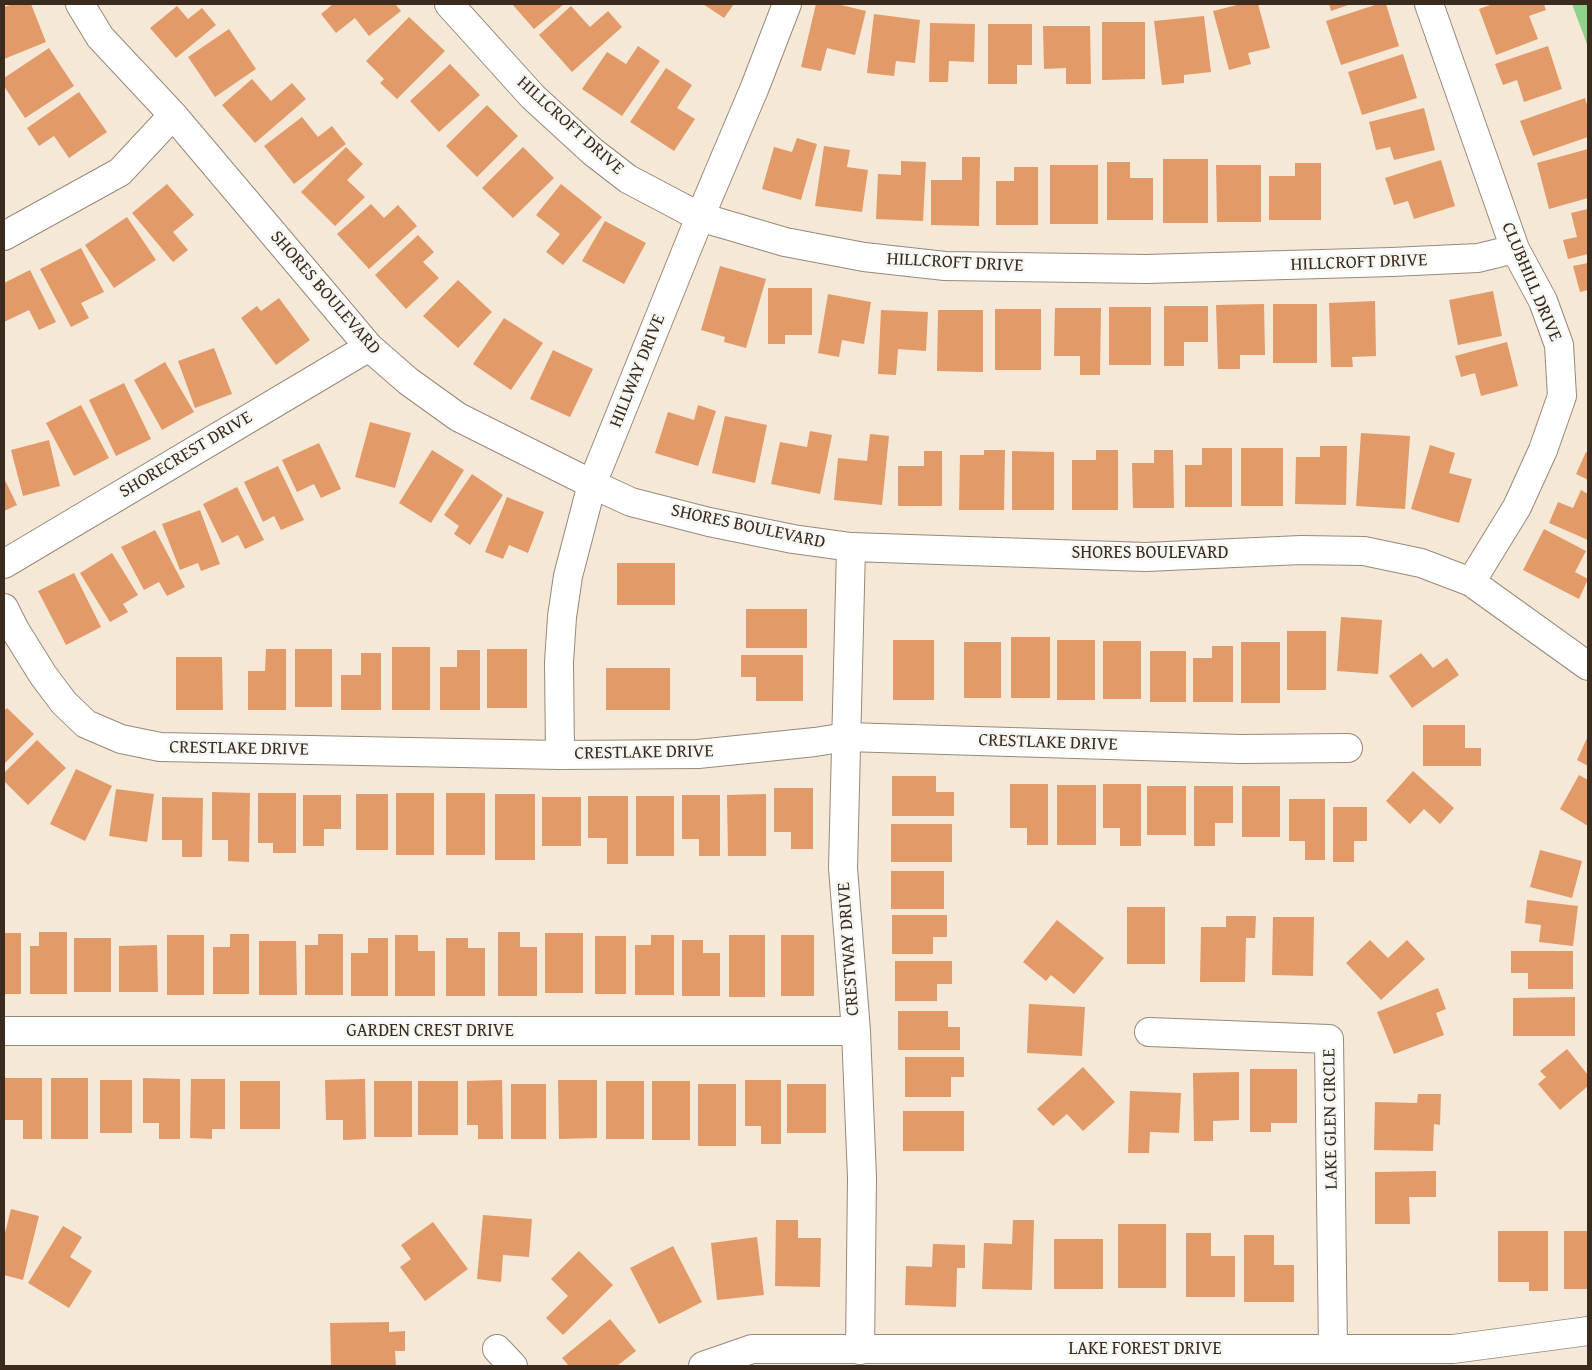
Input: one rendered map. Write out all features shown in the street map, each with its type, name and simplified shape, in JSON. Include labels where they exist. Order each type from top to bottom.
[{"type":"street","name":"SHORES BOULEVARD","points":[[80,4],[100,37],[173,115],[369,347],[408,381],[458,417],[631,502],[709,522],[793,539],[851,547],[1146,557],[1301,550],[1364,551],[1422,563],[1471,582],[1588,666]]},
{"type":"street","name":"HILLCROFT DRIVE","points":[[449,4],[533,97],[593,152],[628,179],[700,217],[785,242],[864,257],[945,266],[1146,269],[1478,258],[1515,249]]},
{"type":"street","name":"HILLWAY DRIVE","points":[[560,755],[559,662],[562,616],[568,576],[592,484],[700,217],[755,87],[787,4]]},
{"type":"street","name":"CLUBHILL DRIVE","points":[[1429,4],[1515,249],[1543,301],[1559,345],[1562,396],[1543,450],[1516,507],[1471,582]]},
{"type":"street","points":[[4,236],[120,172],[173,115]]},
{"type":"street","name":"SHORECREST DRIVE","points":[[4,564],[369,347]]},
{"type":"street","name":"CRESTWAY DRIVE","points":[[851,547],[843,868],[856,1030],[862,1178],[860,1350]]},
{"type":"street","name":"CRESTLAKE DRIVE","points":[[4,608],[43,675],[64,703],[86,724],[121,739],[160,747],[560,755],[698,754],[846,737],[1240,749],[1348,748]]},
{"type":"street","name":"GARDEN CREST DRIVE","points":[[4,1030],[856,1030]]},
{"type":"street","name":"LAKE GLEN CIRCLE","points":[[1149,1032],[1329,1039],[1333,1349]]},
{"type":"street","name":"LAKE FOREST DRIVE","points":[[704,1366],[752,1349],[1453,1350],[1588,1331]]},
{"type":"green space","points":[[1572,4],[1588,4],[1588,47]]},
{"type":"building","points":[[13,4],[31,4],[46,42],[4,59],[4,7]]},
{"type":"building","points":[[333,4],[395,4],[401,11],[369,36],[355,18],[336,33],[321,14]]},
{"type":"building","points":[[512,4],[564,4],[534,29]]},
{"type":"building","points":[[703,4],[734,4],[724,18]]},
{"type":"building","points":[[816,4],[837,4],[866,11],[855,55],[827,48],[821,71],[801,67]]},
{"type":"building","points":[[1241,4],[1258,4],[1270,48],[1248,53],[1251,64],[1229,70],[1213,11]]},
{"type":"building","points":[[1329,4],[1351,4],[1331,11]]},
{"type":"building","points":[[1378,4],[1386,4],[1399,46],[1341,65],[1326,21]]},
{"type":"building","points":[[1493,4],[1544,4],[1546,10],[1529,16],[1538,39],[1496,55],[1479,9]]},
{"type":"building","points":[[177,6],[188,19],[202,8],[216,25],[176,58],[150,28]]},
{"type":"building","points":[[571,6],[590,27],[608,11],[622,27],[572,72],[539,35]]},
{"type":"building","points":[[874,14],[920,20],[915,63],[896,61],[894,76],[867,73]]},
{"type":"building","points":[[1204,16],[1211,72],[1184,75],[1184,83],[1162,85],[1154,21]]},
{"type":"building","points":[[409,17],[445,51],[397,99],[380,83],[384,79],[366,61]]},
{"type":"building","points":[[1102,22],[1145,22],[1145,79],[1102,80]]},
{"type":"building","points":[[930,23],[975,24],[974,62],[949,61],[948,82],[929,82]]},
{"type":"building","points":[[988,24],[1032,24],[1032,65],[1017,65],[1017,84],[988,84]]},
{"type":"building","points":[[1043,26],[1090,26],[1091,84],[1066,84],[1066,68],[1044,69]]},
{"type":"building","points":[[229,29],[256,69],[215,97],[188,57]]},
{"type":"building","points":[[638,46],[660,61],[622,116],[582,89],[607,52],[626,64]]},
{"type":"building","points":[[1548,46],[1562,89],[1524,102],[1517,80],[1503,85],[1495,64]]},
{"type":"building","points":[[49,48],[74,86],[25,118],[4,86],[4,78]]},
{"type":"building","points":[[1403,54],[1417,98],[1362,115],[1348,72]]},
{"type":"building","points":[[450,64],[480,95],[439,132],[410,101]]},
{"type":"building","points":[[666,68],[692,85],[677,108],[695,119],[674,151],[630,122]]},
{"type":"building","points":[[252,79],[271,101],[292,83],[306,99],[255,143],[222,105]]},
{"type":"building","points":[[79,92],[107,132],[69,158],[54,136],[39,146],[27,128]]},
{"type":"building","points":[[1585,98],[1588,108],[1588,137],[1533,156],[1520,121]]},
{"type":"building","points":[[487,105],[518,136],[477,177],[446,146]]},
{"type":"building","points":[[1424,108],[1435,150],[1394,160],[1390,147],[1376,150],[1369,122]]},
{"type":"building","points":[[302,117],[318,137],[332,126],[346,144],[294,184],[264,146]]},
{"type":"building","points":[[797,138],[817,144],[801,200],[762,189],[774,147],[792,152]]},
{"type":"building","points":[[824,146],[850,150],[847,167],[868,170],[862,212],[815,206]]},
{"type":"building","points":[[346,147],[363,164],[347,180],[365,197],[335,226],[301,192]]},
{"type":"building","points":[[523,147],[554,178],[513,218],[482,188]]},
{"type":"building","points":[[1588,149],[1588,198],[1549,209],[1537,163]]},
{"type":"building","points":[[962,157],[980,157],[979,226],[931,225],[931,180],[962,180]]},
{"type":"building","points":[[1163,159],[1208,159],[1208,223],[1163,223]]},
{"type":"building","points":[[1441,160],[1455,206],[1414,219],[1408,201],[1394,205],[1385,178]]},
{"type":"building","points":[[901,161],[926,162],[923,221],[876,219],[878,174],[901,175]]},
{"type":"building","points":[[1107,162],[1130,162],[1130,178],[1153,178],[1153,220],[1107,220]]},
{"type":"building","points":[[1295,163],[1321,163],[1321,220],[1269,220],[1269,176],[1295,176]]},
{"type":"building","points":[[1050,165],[1098,165],[1098,224],[1050,224]]},
{"type":"building","points":[[1216,165],[1261,165],[1261,222],[1217,222]]},
{"type":"building","points":[[1014,167],[1038,167],[1038,225],[996,225],[996,181],[1014,181]]},
{"type":"building","points":[[167,184],[194,215],[173,232],[188,250],[173,262],[132,213]]},
{"type":"building","points":[[561,184],[602,217],[563,265],[546,252],[560,234],[536,215]]},
{"type":"building","points":[[371,204],[384,218],[398,205],[417,226],[369,269],[337,234]]},
{"type":"building","points":[[1588,209],[1588,254],[1568,259],[1563,240],[1577,237],[1571,213]]},
{"type":"building","points":[[127,217],[156,260],[114,288],[85,245]]},
{"type":"building","points":[[605,221],[646,243],[624,284],[582,261]]},
{"type":"building","points":[[418,235],[434,252],[423,262],[439,278],[406,309],[375,275]]},
{"type":"building","points":[[81,248],[104,292],[81,303],[89,318],[71,327],[40,269]]},
{"type":"building","points":[[1588,263],[1588,290],[1580,292],[1573,266]]},
{"type":"building","points":[[720,266],[766,279],[746,348],[724,342],[725,337],[701,330]]},
{"type":"building","points":[[30,270],[56,322],[39,330],[29,310],[4,322],[4,283]]},
{"type":"building","points":[[458,280],[492,312],[458,348],[423,316]]},
{"type":"building","points":[[768,288],[812,288],[812,335],[785,335],[785,344],[768,344]]},
{"type":"building","points":[[1493,291],[1502,336],[1458,345],[1449,300]]},
{"type":"building","points":[[828,294],[871,302],[864,344],[842,340],[839,357],[818,353]]},
{"type":"building","points":[[279,298],[310,340],[276,365],[241,318],[257,306],[261,311]]},
{"type":"building","points":[[1375,301],[1376,356],[1352,357],[1353,367],[1331,367],[1329,303]]},
{"type":"building","points":[[1264,304],[1265,355],[1240,355],[1240,369],[1218,369],[1216,305]]},
{"type":"building","points":[[1273,304],[1317,304],[1317,363],[1273,363]]},
{"type":"building","points":[[1164,306],[1208,306],[1208,342],[1184,342],[1184,366],[1164,366]]},
{"type":"building","points":[[1109,307],[1151,307],[1151,365],[1109,365]]},
{"type":"building","points":[[1055,308],[1101,308],[1100,375],[1080,375],[1080,356],[1054,356]]},
{"type":"building","points":[[995,309],[1041,309],[1041,370],[995,370]]},
{"type":"building","points":[[881,310],[928,312],[926,351],[898,349],[896,375],[878,374]]},
{"type":"building","points":[[938,310],[983,310],[983,372],[937,371]]},
{"type":"building","points":[[504,318],[543,343],[511,390],[473,364]]},
{"type":"building","points":[[1507,342],[1518,386],[1481,396],[1475,373],[1461,377],[1455,356]]},
{"type":"building","points":[[214,348],[232,394],[195,408],[178,361]]},
{"type":"building","points":[[553,350],[593,369],[570,417],[530,399]]},
{"type":"building","points":[[165,362],[194,412],[162,430],[134,380]]},
{"type":"building","points":[[124,383],[151,439],[116,456],[89,400]]},
{"type":"building","points":[[81,405],[109,458],[74,476],[46,423]]},
{"type":"building","points":[[698,405],[716,411],[698,466],[655,453],[668,412],[694,420]]},
{"type":"building","points":[[725,416],[767,425],[755,483],[712,473]]},
{"type":"building","points":[[370,422],[411,433],[395,488],[355,477]]},
{"type":"building","points":[[810,431],[832,435],[820,494],[771,484],[780,442],[807,447]]},
{"type":"building","points":[[1361,433],[1410,436],[1405,509],[1356,506]]},
{"type":"building","points":[[870,434],[889,436],[882,505],[834,500],[838,458],[867,461]]},
{"type":"building","points":[[49,440],[60,486],[23,496],[11,450]]},
{"type":"building","points":[[319,443],[341,489],[321,498],[314,484],[297,492],[282,460]]},
{"type":"building","points":[[1430,445],[1455,453],[1449,473],[1472,479],[1459,523],[1411,509]]},
{"type":"building","points":[[1320,446],[1347,446],[1346,505],[1295,504],[1296,457],[1320,457]]},
{"type":"building","points":[[1202,448],[1232,448],[1232,507],[1185,507],[1185,465],[1202,465]]},
{"type":"building","points":[[1241,448],[1283,448],[1283,506],[1241,506]]},
{"type":"building","points":[[432,450],[464,470],[431,523],[399,503]]},
{"type":"building","points":[[984,450],[1005,450],[1004,510],[959,510],[960,455],[984,455]]},
{"type":"building","points":[[1096,450],[1118,450],[1118,510],[1072,510],[1072,460],[1096,460]]},
{"type":"building","points":[[1154,450],[1173,450],[1174,508],[1133,508],[1132,463],[1154,463]]},
{"type":"building","points":[[924,451],[942,451],[942,506],[898,506],[898,466],[924,466]]},
{"type":"building","points":[[1012,451],[1054,452],[1054,510],[1012,510]]},
{"type":"building","points":[[1586,452],[1588,453],[1588,480],[1576,474]]},
{"type":"building","points":[[278,466],[304,520],[281,530],[274,516],[263,522],[244,482]]},
{"type":"building","points":[[472,474],[503,495],[470,545],[454,534],[459,526],[444,515]]},
{"type":"building","points":[[4,478],[17,505],[4,511]]},
{"type":"building","points":[[237,487],[264,540],[245,549],[238,535],[222,543],[203,504]]},
{"type":"building","points":[[1581,490],[1588,494],[1588,540],[1549,523],[1558,502],[1573,508]]},
{"type":"building","points":[[507,497],[544,512],[528,553],[509,545],[503,559],[485,552]]},
{"type":"building","points":[[200,510],[220,564],[201,571],[198,563],[180,570],[162,524]]},
{"type":"building","points":[[1544,529],[1586,551],[1575,572],[1588,579],[1579,599],[1523,570]]},
{"type":"building","points":[[155,530],[185,587],[167,596],[159,582],[144,590],[121,547]]},
{"type":"building","points":[[112,553],[138,595],[123,604],[128,612],[110,622],[80,573]]},
{"type":"building","points":[[617,563],[675,563],[675,605],[617,605]]},
{"type":"building","points":[[74,573],[101,627],[66,645],[38,591]]},
{"type":"building","points":[[746,609],[807,609],[807,648],[746,648]]},
{"type":"building","points":[[1341,617],[1382,620],[1378,674],[1337,671]]},
{"type":"building","points":[[1287,631],[1326,631],[1326,690],[1287,690]]},
{"type":"building","points":[[1011,637],[1050,637],[1050,698],[1011,698]]},
{"type":"building","points":[[893,640],[934,640],[934,700],[893,700]]},
{"type":"building","points":[[1057,640],[1095,640],[1095,700],[1057,700]]},
{"type":"building","points":[[1103,641],[1141,641],[1141,699],[1103,699]]},
{"type":"building","points":[[964,642],[1001,642],[1001,698],[964,698]]},
{"type":"building","points":[[1241,642],[1280,642],[1280,703],[1241,703]]},
{"type":"building","points":[[1212,646],[1233,646],[1233,702],[1193,702],[1193,658],[1212,658]]},
{"type":"building","points":[[392,647],[430,647],[430,710],[392,710]]},
{"type":"building","points":[[266,649],[286,649],[286,710],[248,710],[248,671],[265,671]]},
{"type":"building","points":[[295,649],[332,649],[332,707],[295,707]]},
{"type":"building","points":[[487,649],[527,649],[527,708],[487,708]]},
{"type":"building","points":[[457,650],[480,650],[480,710],[440,710],[440,667],[457,667]]},
{"type":"building","points":[[1150,651],[1186,651],[1186,702],[1150,702]]},
{"type":"building","points":[[361,653],[381,653],[381,710],[341,710],[341,675],[361,675]]},
{"type":"building","points":[[1421,653],[1433,668],[1447,658],[1459,675],[1412,708],[1389,676]]},
{"type":"building","points":[[741,655],[803,655],[803,701],[756,701],[756,677],[741,677]]},
{"type":"building","points":[[176,657],[222,657],[223,710],[176,710]]},
{"type":"building","points":[[606,668],[670,668],[670,710],[606,710]]},
{"type":"building","points":[[7,708],[34,734],[4,764],[4,711]]},
{"type":"building","points":[[1423,725],[1465,725],[1465,748],[1481,748],[1481,766],[1423,766]]},
{"type":"building","points":[[1588,736],[1588,766],[1577,760]]},
{"type":"building","points":[[37,740],[66,768],[28,805],[4,781],[4,773]]},
{"type":"building","points":[[76,769],[112,786],[85,841],[50,824]]},
{"type":"building","points":[[1413,771],[1454,808],[1440,824],[1424,809],[1410,824],[1386,801]]},
{"type":"building","points":[[1579,775],[1588,780],[1588,826],[1560,809]]},
{"type":"building","points":[[892,776],[936,776],[936,792],[954,792],[954,816],[892,816]]},
{"type":"building","points":[[1010,784],[1048,784],[1048,845],[1027,845],[1027,828],[1010,828]]},
{"type":"building","points":[[1103,784],[1141,784],[1141,846],[1120,846],[1120,828],[1103,828]]},
{"type":"building","points":[[1057,785],[1096,785],[1096,845],[1057,845]]},
{"type":"building","points":[[1147,786],[1186,786],[1186,835],[1147,835]]},
{"type":"building","points":[[1194,786],[1233,786],[1233,823],[1215,823],[1215,846],[1194,846]]},
{"type":"building","points":[[1242,786],[1280,786],[1280,837],[1242,837]]},
{"type":"building","points":[[774,788],[813,788],[813,849],[791,849],[791,832],[774,832]]},
{"type":"building","points":[[116,789],[154,794],[147,842],[109,836]]},
{"type":"building","points":[[212,792],[250,793],[249,862],[228,861],[228,840],[212,840]]},
{"type":"building","points":[[258,793],[296,793],[296,853],[273,853],[273,843],[258,843]]},
{"type":"building","points":[[396,793],[434,793],[434,855],[396,855]]},
{"type":"building","points":[[446,793],[485,793],[485,855],[446,855]]},
{"type":"building","points":[[356,794],[388,794],[388,850],[356,850]]},
{"type":"building","points":[[495,794],[535,794],[535,860],[495,860]]},
{"type":"building","points":[[766,794],[766,856],[728,856],[727,795]]},
{"type":"building","points":[[303,795],[341,795],[341,829],[324,829],[324,846],[303,846]]},
{"type":"building","points":[[682,795],[720,795],[720,856],[699,856],[699,839],[682,839]]},
{"type":"building","points":[[588,796],[628,796],[628,864],[607,864],[607,838],[588,838]]},
{"type":"building","points":[[636,796],[674,796],[674,856],[636,856]]},
{"type":"building","points":[[162,797],[203,798],[202,857],[182,857],[182,840],[162,840]]},
{"type":"building","points":[[542,797],[581,797],[581,846],[542,846]]},
{"type":"building","points":[[1289,799],[1325,799],[1325,860],[1305,860],[1305,841],[1289,841]]},
{"type":"building","points":[[1333,807],[1367,807],[1367,841],[1354,841],[1354,862],[1333,862]]},
{"type":"building","points":[[891,824],[952,824],[952,862],[891,862]]},
{"type":"building","points":[[1540,850],[1582,861],[1572,898],[1530,887]]},
{"type":"building","points":[[891,871],[944,871],[944,909],[891,909]]},
{"type":"building","points":[[1527,900],[1578,906],[1573,946],[1539,942],[1541,925],[1525,923]]},
{"type":"building","points":[[1127,907],[1165,907],[1165,964],[1127,964]]},
{"type":"building","points":[[892,915],[947,915],[947,937],[933,937],[933,954],[892,954]]},
{"type":"building","points":[[1226,916],[1256,916],[1255,938],[1246,938],[1245,982],[1200,982],[1201,927],[1226,927]]},
{"type":"building","points":[[1273,917],[1314,917],[1313,976],[1272,975]]},
{"type":"building","points":[[1057,920],[1104,958],[1074,994],[1051,975],[1046,981],[1023,962]]},
{"type":"building","points":[[39,932],[67,932],[67,994],[30,994],[30,946],[39,946]]},
{"type":"building","points":[[498,932],[520,932],[520,947],[537,947],[537,996],[498,996]]},
{"type":"building","points":[[4,933],[21,933],[21,994],[4,994]]},
{"type":"building","points":[[545,933],[583,933],[583,993],[545,993]]},
{"type":"building","points":[[230,934],[249,934],[249,994],[213,994],[213,947],[230,947]]},
{"type":"building","points":[[318,934],[343,934],[343,995],[305,995],[305,945],[318,945]]},
{"type":"building","points":[[167,935],[204,935],[204,995],[167,995]]},
{"type":"building","points":[[395,935],[418,935],[418,951],[435,951],[435,996],[395,996]]},
{"type":"building","points":[[651,935],[674,935],[674,995],[635,995],[635,945],[651,945]]},
{"type":"building","points":[[729,935],[765,935],[765,997],[729,997]]},
{"type":"building","points":[[781,935],[814,935],[814,996],[781,996]]},
{"type":"building","points":[[595,936],[626,936],[626,994],[595,994]]},
{"type":"building","points":[[74,938],[111,938],[111,992],[74,992]]},
{"type":"building","points":[[368,938],[388,938],[388,996],[351,996],[351,953],[368,953]]},
{"type":"building","points":[[446,938],[468,938],[468,948],[485,948],[485,996],[446,996]]},
{"type":"building","points":[[682,940],[703,940],[703,953],[720,953],[720,996],[682,996]]},
{"type":"building","points":[[1370,940],[1388,958],[1407,940],[1425,959],[1381,1000],[1346,963]]},
{"type":"building","points":[[259,941],[296,941],[297,995],[259,995]]},
{"type":"building","points":[[157,945],[158,992],[119,992],[119,946]]},
{"type":"building","points":[[1511,951],[1573,951],[1573,989],[1528,989],[1528,973],[1511,973]]},
{"type":"building","points":[[895,961],[952,961],[952,984],[937,984],[937,1001],[895,1001]]},
{"type":"building","points":[[1438,988],[1446,1009],[1436,1013],[1444,1035],[1394,1054],[1377,1012]]},
{"type":"building","points":[[1575,997],[1575,1036],[1513,1036],[1513,998]]},
{"type":"building","points":[[1029,1004],[1085,1007],[1082,1056],[1027,1053]]},
{"type":"building","points":[[898,1011],[948,1011],[948,1027],[960,1027],[960,1050],[898,1050]]},
{"type":"building","points":[[1567,1049],[1588,1075],[1588,1086],[1560,1110],[1538,1084],[1546,1077],[1540,1071]]},
{"type":"building","points":[[905,1057],[964,1057],[964,1077],[951,1077],[951,1097],[905,1097]]},
{"type":"building","points":[[1083,1067],[1115,1102],[1083,1131],[1067,1114],[1053,1126],[1037,1109]]},
{"type":"building","points":[[1250,1069],[1297,1069],[1297,1123],[1271,1123],[1271,1132],[1250,1132]]},
{"type":"building","points":[[1239,1072],[1239,1120],[1213,1121],[1213,1141],[1194,1141],[1193,1073]]},
{"type":"building","points":[[4,1078],[42,1078],[42,1139],[23,1139],[23,1120],[4,1120]]},
{"type":"building","points":[[51,1078],[88,1078],[88,1139],[51,1139]]},
{"type":"building","points":[[143,1078],[180,1079],[180,1139],[159,1139],[159,1123],[143,1123]]},
{"type":"building","points":[[191,1079],[225,1079],[225,1129],[212,1129],[212,1139],[190,1138]]},
{"type":"building","points":[[365,1079],[366,1139],[343,1140],[343,1120],[326,1120],[325,1080]]},
{"type":"building","points":[[100,1080],[132,1080],[132,1133],[100,1133]]},
{"type":"building","points":[[502,1080],[503,1139],[478,1139],[478,1125],[467,1125],[467,1081]]},
{"type":"building","points":[[558,1080],[597,1080],[597,1138],[559,1139]]},
{"type":"building","points":[[745,1080],[781,1080],[781,1144],[761,1144],[761,1126],[745,1126]]},
{"type":"building","points":[[240,1081],[280,1081],[280,1129],[240,1129]]},
{"type":"building","points":[[374,1081],[412,1081],[412,1137],[374,1137]]},
{"type":"building","points":[[418,1081],[458,1081],[458,1135],[418,1135]]},
{"type":"building","points":[[606,1081],[644,1081],[644,1139],[606,1139]]},
{"type":"building","points":[[652,1081],[690,1081],[690,1140],[652,1140]]},
{"type":"building","points":[[511,1084],[546,1084],[546,1139],[511,1139]]},
{"type":"building","points":[[698,1084],[736,1084],[736,1146],[698,1146]]},
{"type":"building","points":[[787,1084],[826,1084],[826,1133],[787,1133]]},
{"type":"building","points":[[1130,1091],[1181,1093],[1179,1133],[1150,1132],[1149,1153],[1128,1153]]},
{"type":"building","points":[[1418,1094],[1441,1094],[1440,1125],[1434,1124],[1433,1151],[1374,1150],[1375,1102],[1417,1103]]},
{"type":"building","points":[[903,1111],[964,1111],[964,1151],[903,1151]]},
{"type":"building","points":[[1436,1171],[1436,1197],[1409,1197],[1410,1224],[1375,1224],[1375,1172]]},
{"type":"building","points":[[11,1209],[39,1216],[23,1280],[4,1275],[4,1237]]},
{"type":"building","points":[[483,1215],[532,1219],[529,1257],[503,1255],[501,1282],[477,1279]]},
{"type":"building","points":[[776,1220],[798,1220],[798,1238],[821,1238],[820,1287],[775,1286]]},
{"type":"building","points":[[1013,1220],[1034,1220],[1032,1290],[982,1289],[984,1243],[1012,1244]]},
{"type":"building","points":[[433,1222],[468,1269],[425,1301],[400,1267],[411,1259],[401,1245]]},
{"type":"building","points":[[1118,1224],[1166,1224],[1166,1288],[1118,1288]]},
{"type":"building","points":[[63,1226],[82,1237],[70,1257],[92,1271],[69,1308],[28,1283]]},
{"type":"building","points":[[1498,1231],[1548,1231],[1548,1291],[1529,1291],[1529,1282],[1498,1282]]},
{"type":"building","points":[[1564,1231],[1588,1231],[1588,1289],[1564,1289]]},
{"type":"building","points":[[1186,1233],[1211,1233],[1211,1256],[1235,1256],[1235,1297],[1186,1297]]},
{"type":"building","points":[[1244,1235],[1274,1235],[1274,1265],[1294,1265],[1294,1302],[1244,1302]]},
{"type":"building","points":[[757,1237],[764,1295],[717,1300],[711,1243]]},
{"type":"building","points":[[1054,1239],[1103,1239],[1103,1289],[1054,1289]]},
{"type":"building","points":[[933,1244],[965,1245],[965,1268],[957,1268],[956,1307],[905,1305],[906,1266],[932,1267]]},
{"type":"building","points":[[673,1246],[702,1302],[659,1324],[630,1268]]},
{"type":"building","points":[[579,1251],[613,1285],[563,1335],[546,1318],[568,1296],[551,1279]]},
{"type":"building","points":[[610,1319],[636,1351],[617,1366],[569,1366],[562,1358]]},
{"type":"building","points":[[389,1322],[389,1332],[405,1331],[405,1351],[395,1351],[396,1366],[331,1366],[330,1323]]}]
